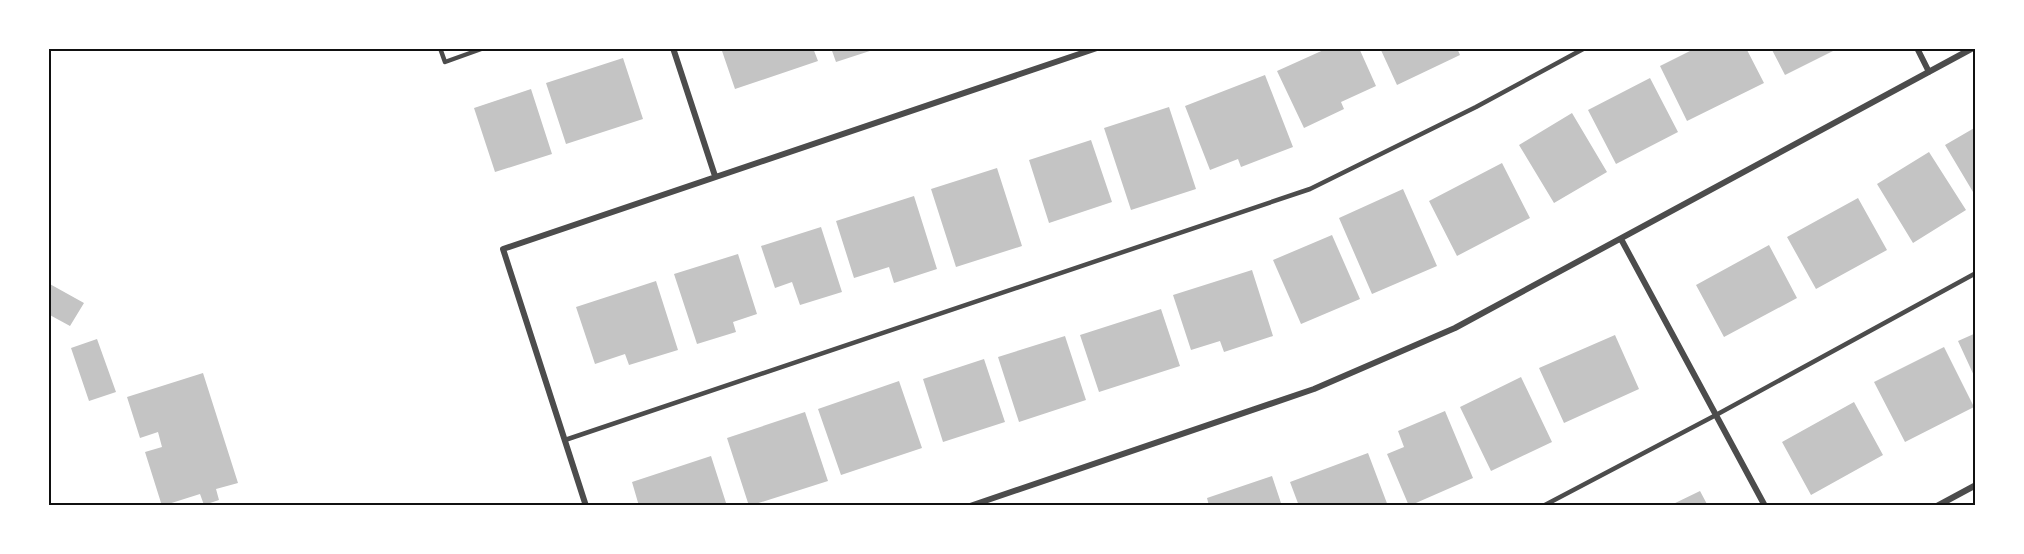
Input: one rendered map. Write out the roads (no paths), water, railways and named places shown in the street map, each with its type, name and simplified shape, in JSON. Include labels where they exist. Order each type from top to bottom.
[{"type":"street","points":[[673,48],[715,176]]},
{"type":"street","points":[[586,506],[503,249],[1097,48]]},
{"type":"street","points":[[1917,48],[1929,72]]},
{"type":"street","points":[[970,506],[1314,389],[1455,328],[1973,48]]},
{"type":"street","points":[[1621,239],[1765,506]]},
{"type":"street","points":[[1937,506],[1976,485]]},
{"type":"lane","points":[[440,48],[445,62],[484,48]]},
{"type":"lane","points":[[565,441],[1310,189],[1457,117],[1585,48]]},
{"type":"lane","points":[[1543,506],[1716,416],[1976,273]]}]
